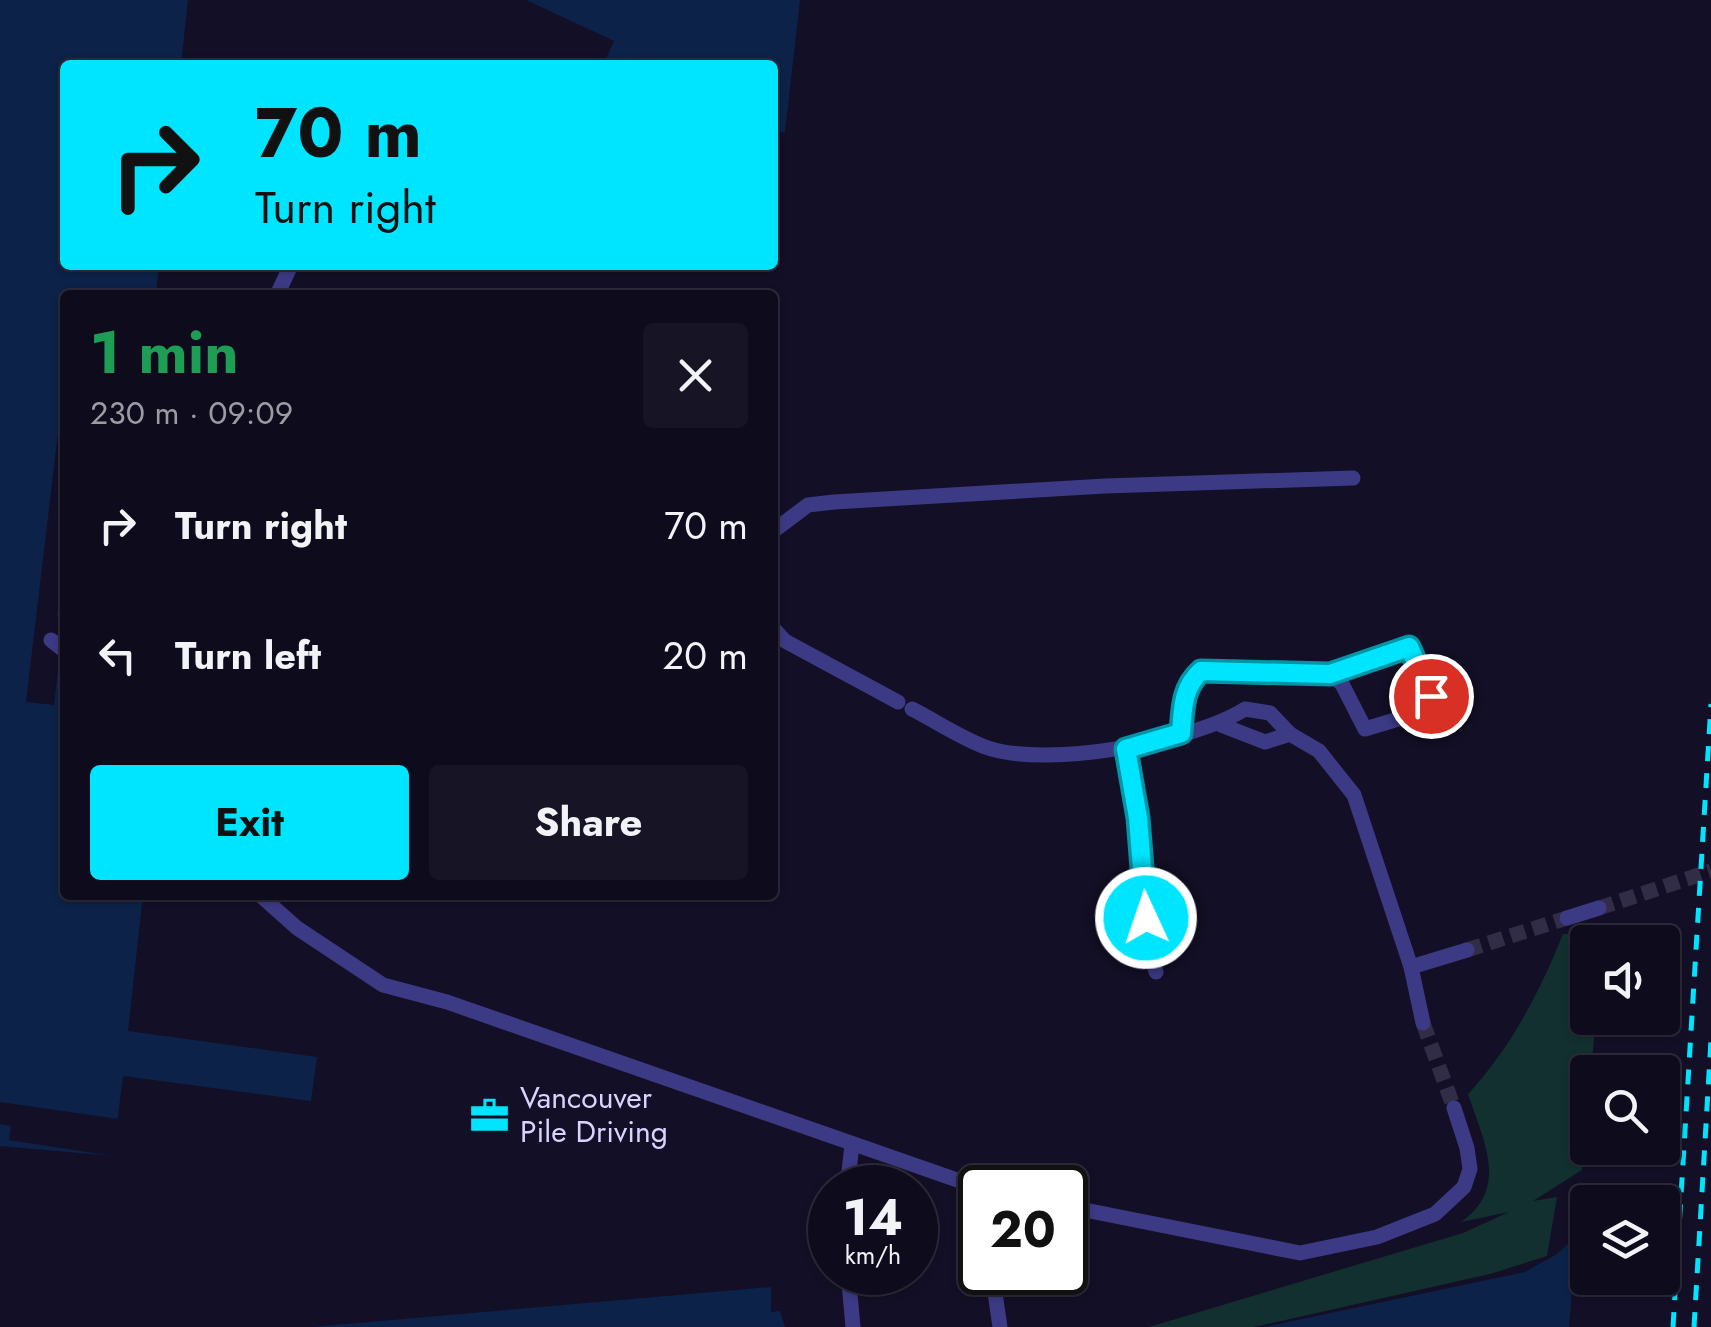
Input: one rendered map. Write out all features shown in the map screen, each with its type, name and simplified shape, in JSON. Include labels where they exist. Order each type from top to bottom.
[{"type":"street","points":[[778,528],[808,505],[834,502],[1105,486],[1353,478]]},
{"type":"street","points":[[778,634],[990,749],[1042,754],[1126,749],[1220,725],[1246,709],[1270,713],[1290,734],[1336,768],[1354,795],[1411,967],[1423,1023]]},
{"type":"street","points":[[50,640],[60,647]]},
{"type":"street","points":[[1181,733],[1184,698],[1191,680],[1201,671],[1330,674],[1409,647],[1430,704],[1424,711],[1365,728],[1342,684],[1330,674]]},
{"type":"street","points":[[1220,725],[1265,742],[1290,734]]},
{"type":"street","points":[[1126,749],[1141,838],[1148,948],[1156,972]]},
{"type":"street","points":[[266,900],[298,928],[383,985],[447,1002],[958,1180]]},
{"type":"street","points":[[279,900],[298,928]]},
{"type":"street","points":[[1567,918],[1598,908]]},
{"type":"street","points":[[1411,967],[1467,950]]},
{"type":"street","points":[[1088,1211],[1300,1253],[1377,1237],[1435,1214],[1464,1187],[1470,1169],[1454,1108]]},
{"type":"street","points":[[850,1165],[852,1144]]},
{"type":"street","points":[[850,1295],[853,1327]]},
{"type":"street","points":[[995,1295],[1000,1327]]},
{"type":"green space","points":[[1563,934],[1570,934],[1570,1035],[1594,1035],[1593,1055],[1570,1055],[1570,1165],[1582,1165],[1582,1170],[1533,1201],[1557,1197],[1547,1256],[1490,1274],[1254,1327],[1149,1327],[1463,1233],[1509,1212],[1461,1222],[1476,1209],[1489,1179],[1485,1146],[1468,1094],[1498,1058],[1523,1018]]},
{"type":"water","points":[[0,0],[241,0],[235,60],[60,60],[60,270],[212,270],[210,290],[60,290],[60,900],[142,900],[128,1031],[317,1057],[311,1101],[123,1076],[113,1156],[0,1146]]},
{"type":"water","points":[[404,0],[800,0],[785,132],[778,133],[778,60],[533,60]]},
{"type":"water","points":[[1570,1242],[1570,1295],[1589,1295],[1590,1327],[1264,1327],[1525,1272]]},
{"type":"water","points":[[771,1287],[771,1312],[780,1311],[785,1327],[311,1327]]},
{"type":"pier","points":[[188,0],[241,0],[235,60],[182,60]]},
{"type":"pier","points":[[404,0],[526,0],[614,41],[605,60],[533,60]]},
{"type":"pier","points":[[158,270],[212,270],[210,290],[156,290]]},
{"type":"pier","points":[[60,416],[60,662],[54,705],[26,702]]},
{"type":"pier","points":[[1711,1100],[1709,1202],[1680,1233],[1680,1185],[1624,1185],[1645,1165],[1680,1165],[1680,1130]]},
{"type":"pier","points":[[0,1102],[118,1119],[113,1156],[9,1140],[11,1126],[0,1124]]},
{"type":"pier","points":[[1572,1295],[1626,1295],[1597,1327],[1569,1327]]},
{"type":"tunnel","points":[[1599,908],[1711,871]]},
{"type":"tunnel","points":[[1467,950],[1567,918]]},
{"type":"tunnel","points":[[1423,1023],[1454,1108]]},
{"type":"railway","points":[[1673,1327],[1711,704]]},
{"type":"railway","points":[[1694,1327],[1711,1040]]},
{"type":"place","name":"Vancouver Pile Driving","points":[[490,1115]]},
{"type":"route","points":[[1146,918],[1143,857],[1126,749],[1181,733],[1184,698],[1191,680],[1201,671],[1216,668],[1330,674],[1409,647],[1431,696]]}]
